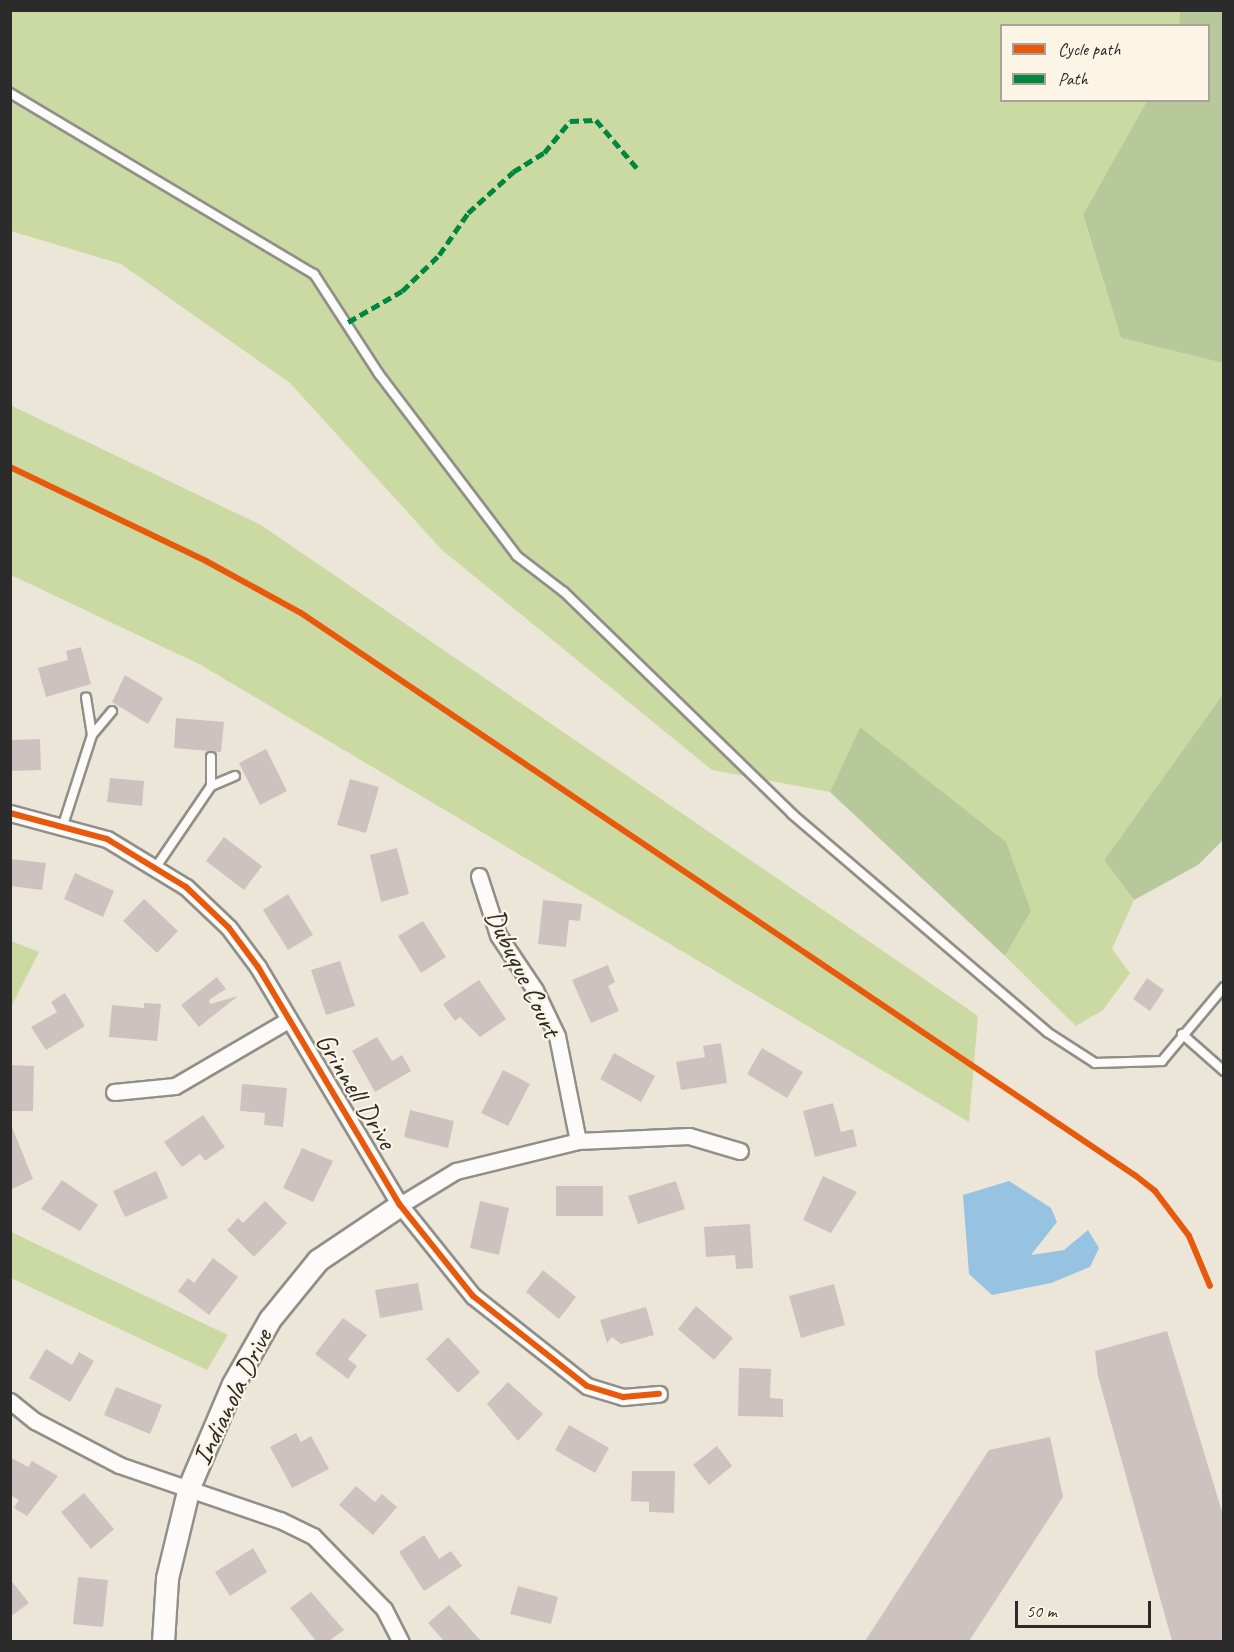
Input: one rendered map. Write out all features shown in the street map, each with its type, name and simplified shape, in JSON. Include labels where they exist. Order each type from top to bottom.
[{"type":"street","name":"Grinnell Drive","points":[[10,813],[63,825],[107,839],[156,867],[229,928],[288,1020],[400,1205],[473,1296],[557,1367],[609,1394],[659,1394]]},
{"type":"street","name":"Dubuque Court","points":[[479,876],[498,935],[535,990],[557,1036],[578,1141]]},
{"type":"street","points":[[114,1092],[175,1086],[288,1020]]},
{"type":"street","name":"Indianola Drive","points":[[163,1641],[168,1578],[189,1487],[233,1384],[270,1319],[318,1260],[456,1171],[578,1141],[689,1136],[740,1151]]},
{"type":"street","points":[[10,1401],[35,1420],[119,1465],[189,1487],[313,1536],[384,1609],[401,1641]]},
{"type":"lane","points":[[10,93],[314,274],[380,374],[517,556],[564,592],[792,814],[1047,1032],[1095,1063],[1162,1061],[1224,987]]},
{"type":"lane","points":[[86,698],[92,735]]},
{"type":"lane","points":[[63,825],[92,735],[112,711]]},
{"type":"lane","points":[[211,757],[211,786]]},
{"type":"lane","points":[[156,867],[211,786],[235,776]]},
{"type":"lane","points":[[1182,1035],[1224,1071]]},
{"type":"green space","points":[[10,11],[1180,11],[1179,24],[1000,24],[1000,102],[1146,102],[1083,216],[1121,338],[1223,363],[1223,694],[1104,860],[1134,900],[1112,949],[1130,973],[1103,1010],[1076,1026],[1005,956],[1031,911],[860,727],[830,792],[712,770],[442,550],[290,383],[121,264],[11,231]]},
{"type":"green space","points":[[1180,11],[1223,11],[1223,363],[1121,338],[1083,215],[1146,102],[1210,102],[1210,24],[1179,24]]},
{"type":"green space","points":[[10,405],[261,525],[978,1016],[969,1122],[201,665],[11,575]]},
{"type":"green space","points":[[1223,694],[1223,840],[1198,865],[1134,900],[1104,860]]},
{"type":"green space","points":[[860,727],[1006,842],[1031,911],[1005,956],[830,792]]},
{"type":"green space","points":[[10,941],[39,952],[11,1007]]},
{"type":"green space","points":[[11,1232],[228,1335],[207,1370],[11,1278]]},
{"type":"water","points":[[1009,1181],[1051,1208],[1057,1222],[1031,1255],[1064,1250],[1088,1230],[1099,1248],[1090,1267],[1051,1283],[992,1295],[969,1274],[963,1195]]},
{"type":"building","points":[[81,647],[91,684],[46,697],[38,668],[68,660],[66,651]]},
{"type":"building","points":[[125,675],[163,698],[148,724],[112,702]]},
{"type":"building","points":[[176,718],[224,722],[221,752],[174,748]]},
{"type":"building","points":[[40,739],[41,770],[10,771],[10,740]]},
{"type":"building","points":[[266,749],[287,791],[260,805],[239,763]]},
{"type":"building","points":[[110,778],[144,781],[142,806],[107,802]]},
{"type":"building","points":[[350,779],[379,787],[366,833],[337,825]]},
{"type":"building","points":[[224,837],[262,866],[244,890],[206,861]]},
{"type":"building","points":[[397,848],[409,894],[381,902],[370,855]]},
{"type":"building","points":[[10,859],[46,863],[42,890],[10,886]]},
{"type":"building","points":[[75,873],[114,891],[103,917],[64,899]]},
{"type":"building","points":[[288,894],[313,935],[288,950],[263,910]]},
{"type":"building","points":[[144,899],[178,931],[157,953],[123,921]]},
{"type":"building","points":[[543,900],[582,904],[580,921],[569,920],[566,947],[538,944]]},
{"type":"building","points":[[423,921],[446,957],[421,973],[398,936]]},
{"type":"building","points":[[340,961],[355,1006],[326,1015],[311,970]]},
{"type":"building","points":[[608,965],[615,982],[608,986],[619,1011],[591,1023],[572,980]]},
{"type":"building","points":[[217,977],[226,989],[209,1000],[210,1004],[238,996],[199,1027],[181,1005]]},
{"type":"building","points":[[1147,978],[1164,990],[1150,1011],[1133,999]]},
{"type":"building","points":[[479,980],[506,1019],[480,1037],[460,1017],[455,1021],[443,1004]]},
{"type":"building","points":[[65,993],[85,1026],[46,1050],[31,1027],[57,1012],[51,1002]]},
{"type":"building","points":[[144,1003],[161,1004],[157,1041],[109,1037],[112,1005],[144,1008]]},
{"type":"building","points":[[377,1037],[392,1061],[402,1055],[411,1071],[375,1092],[352,1051]]},
{"type":"building","points":[[721,1043],[727,1083],[681,1090],[676,1062],[705,1057],[703,1046]]},
{"type":"building","points":[[762,1048],[803,1072],[787,1098],[747,1074]]},
{"type":"building","points":[[614,1053],[655,1076],[641,1102],[600,1079]]},
{"type":"building","points":[[10,1065],[34,1066],[33,1111],[10,1111]]},
{"type":"building","points":[[503,1070],[530,1084],[508,1126],[481,1113]]},
{"type":"building","points":[[242,1084],[287,1088],[283,1127],[264,1125],[265,1113],[240,1111]]},
{"type":"building","points":[[833,1103],[841,1132],[853,1129],[857,1146],[815,1157],[803,1111]]},
{"type":"building","points":[[410,1110],[454,1121],[448,1148],[404,1137]]},
{"type":"building","points":[[203,1115],[225,1147],[205,1161],[200,1154],[182,1167],[164,1142]]},
{"type":"building","points":[[10,1122],[33,1179],[10,1190]]},
{"type":"building","points":[[302,1148],[333,1161],[313,1202],[283,1188]]},
{"type":"building","points":[[156,1171],[168,1198],[125,1217],[113,1191]]},
{"type":"building","points":[[823,1176],[857,1192],[831,1233],[803,1220]]},
{"type":"building","points":[[62,1180],[98,1205],[80,1231],[41,1209]]},
{"type":"building","points":[[676,1181],[685,1209],[638,1224],[628,1196]]},
{"type":"building","points":[[556,1186],[603,1186],[603,1216],[556,1216]]},
{"type":"building","points":[[265,1201],[287,1223],[254,1257],[227,1230],[238,1218],[243,1223]]},
{"type":"building","points":[[480,1201],[509,1208],[499,1255],[470,1248]]},
{"type":"building","points":[[750,1224],[753,1268],[736,1269],[735,1255],[706,1257],[704,1227]]},
{"type":"building","points":[[213,1258],[238,1277],[209,1315],[178,1291],[188,1278],[194,1283]]},
{"type":"building","points":[[543,1270],[576,1297],[559,1319],[526,1292]]},
{"type":"building","points":[[418,1283],[423,1310],[380,1318],[375,1290]]},
{"type":"building","points":[[834,1284],[845,1325],[801,1338],[789,1296]]},
{"type":"building","points":[[696,1306],[733,1338],[714,1360],[678,1329]]},
{"type":"building","points":[[646,1307],[654,1335],[621,1344],[612,1337],[607,1343],[600,1320]]},
{"type":"building","points":[[343,1318],[367,1335],[348,1359],[357,1366],[348,1379],[315,1354]]},
{"type":"building","points":[[1167,1331],[1224,1518],[1224,1641],[1172,1641],[1098,1376],[1095,1351]]},
{"type":"building","points":[[448,1337],[480,1372],[458,1393],[426,1359]]},
{"type":"building","points":[[46,1349],[72,1365],[79,1352],[94,1361],[70,1402],[29,1378]]},
{"type":"building","points":[[739,1368],[771,1369],[770,1398],[783,1399],[783,1417],[738,1416]]},
{"type":"building","points":[[508,1382],[543,1414],[518,1441],[487,1404]]},
{"type":"building","points":[[116,1387],[162,1405],[150,1434],[104,1415]]},
{"type":"building","points":[[569,1425],[609,1448],[595,1473],[555,1450]]},
{"type":"building","points":[[296,1433],[301,1442],[311,1436],[329,1469],[292,1488],[270,1447]]},
{"type":"building","points":[[1050,1437],[1063,1497],[969,1641],[865,1641],[989,1450]]},
{"type":"building","points":[[717,1446],[732,1466],[709,1485],[693,1465]]},
{"type":"building","points":[[10,1457],[28,1467],[32,1461],[58,1476],[27,1516],[14,1508],[19,1500],[10,1495]]},
{"type":"building","points":[[632,1471],[675,1471],[674,1513],[649,1512],[649,1502],[631,1501]]},
{"type":"building","points":[[356,1486],[375,1502],[382,1494],[397,1507],[373,1535],[339,1505]]},
{"type":"building","points":[[84,1493],[114,1529],[91,1549],[61,1512]]},
{"type":"building","points":[[424,1535],[439,1559],[451,1551],[462,1566],[424,1591],[399,1552]]},
{"type":"building","points":[[253,1548],[267,1572],[230,1596],[215,1572]]},
{"type":"building","points":[[78,1577],[108,1580],[103,1627],[73,1624]]},
{"type":"building","points":[[10,1579],[29,1603],[10,1617]]},
{"type":"building","points":[[518,1586],[558,1597],[551,1624],[510,1614]]},
{"type":"building","points":[[311,1592],[344,1630],[329,1641],[316,1641],[290,1608]]},
{"type":"building","points":[[449,1605],[481,1641],[444,1641],[428,1623]]},
{"type":"marked path","points":[[348,322],[402,291],[439,255],[468,213],[513,172],[544,153],[570,121],[596,120],[637,168]]},
{"type":"cycle path","points":[[10,467],[206,561],[301,613],[1136,1176],[1155,1191],[1189,1236],[1210,1286]]},
{"type":"cycle path","points":[[10,813],[107,839],[186,887],[229,928],[258,967],[400,1205],[473,1296],[587,1386],[623,1397],[659,1394]]}]
